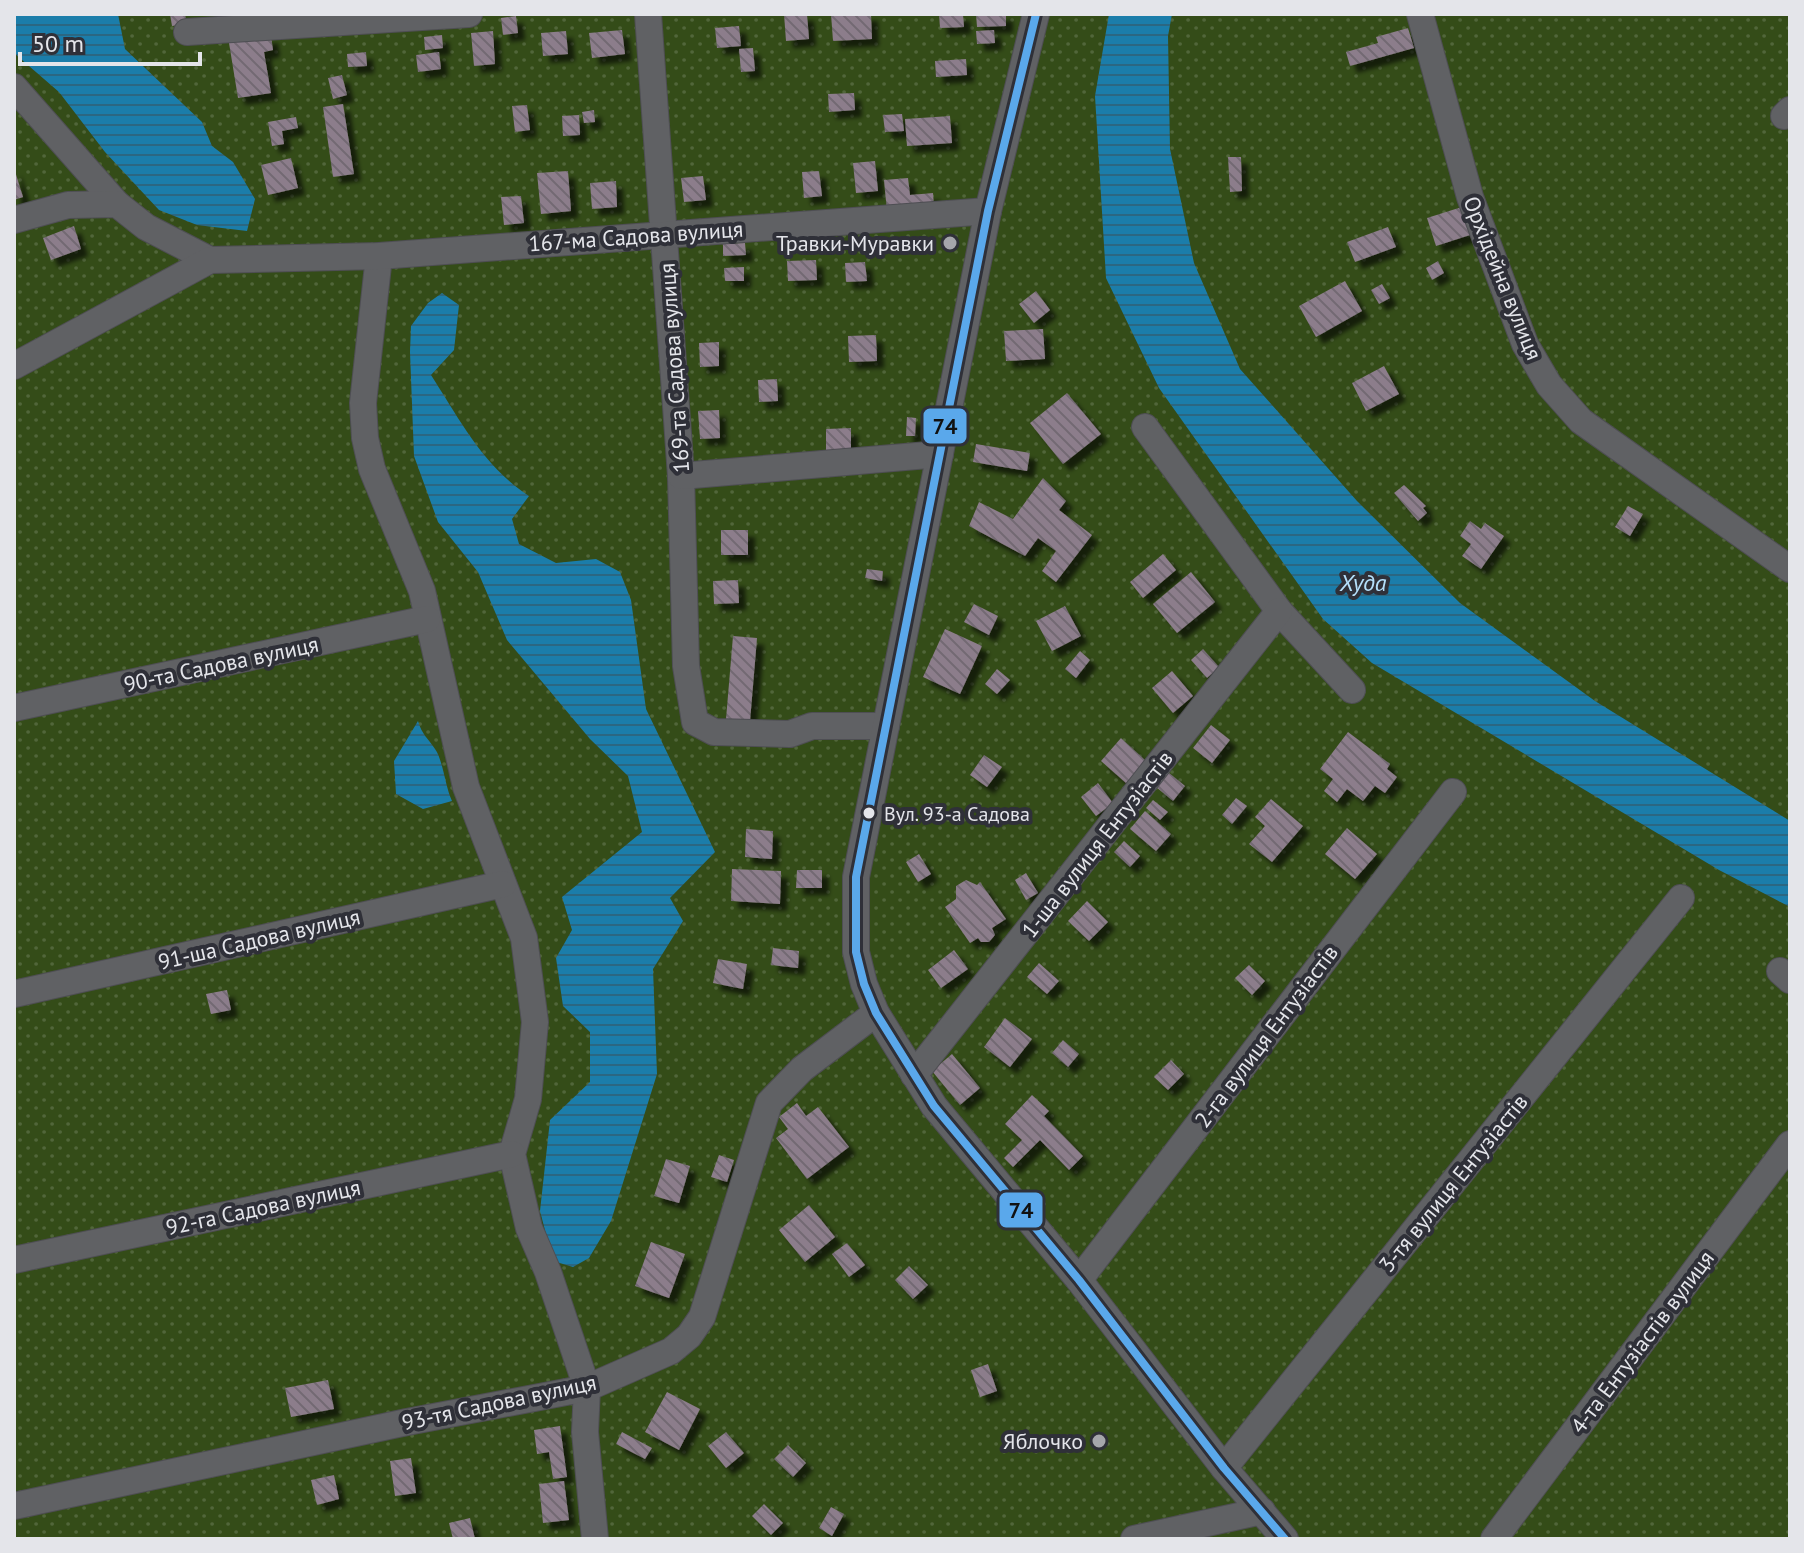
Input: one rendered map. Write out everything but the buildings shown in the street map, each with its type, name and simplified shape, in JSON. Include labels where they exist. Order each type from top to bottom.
[{"type":"street","points":[[187,32],[469,14]]},
{"type":"street","name":"169-та Садова вулиця","points":[[648,14],[666,232],[681,476],[686,666],[695,722],[714,732],[790,734],[812,726],[886,726]]},
{"type":"street","points":[[1036,14],[988,211],[856,877],[856,952],[876,1013],[934,1106],[1079,1280],[1224,1468],[1285,1539]]},
{"type":"street","name":"Орхідейна вулиця","points":[[1420,14],[1470,197],[1525,344],[1549,385],[1581,421],[1790,569]]},
{"type":"street","points":[[14,87],[117,204],[146,227],[210,260]]},
{"type":"street","points":[[14,220],[68,205],[117,204]]},
{"type":"street","name":"167-ма Садова вулиця","points":[[210,260],[379,256],[666,232],[988,211]]},
{"type":"street","points":[[379,256],[363,403],[365,438],[372,469],[422,591],[466,787],[524,938],[535,1022],[528,1099],[512,1154],[529,1228],[548,1272],[587,1388],[585,1432],[595,1539]]},
{"type":"street","points":[[14,366],[210,260]]},
{"type":"street","points":[[1145,427],[1279,611],[1352,690]]},
{"type":"street","points":[[681,476],[940,454]]},
{"type":"street","name":"1-ша вулиця Ентузіастів","points":[[914,1075],[1279,611]]},
{"type":"street","name":"90-та Садова вулиця","points":[[14,708],[427,619]]},
{"type":"street","name":"2-га вулиця Ентузіастів","points":[[1079,1280],[1453,792]]},
{"type":"street","name":"91-ша Садова вулиця","points":[[14,994],[503,884]]},
{"type":"street","name":"3-тя вулиця Ентузіастів","points":[[1224,1468],[1681,898]]},
{"type":"street","name":"93-тя Садова вулиця","points":[[14,1506],[407,1422],[587,1388],[671,1351],[689,1336],[702,1317],[769,1103],[802,1069],[876,1013]]},
{"type":"street","name":"4-та Ентузіастів вулиця","points":[[1494,1539],[1790,1144]]},
{"type":"street","name":"92-га Садова вулиця","points":[[14,1260],[512,1154]]},
{"type":"street","points":[[1134,1539],[1262,1511]]},
{"type":"green space","points":[[14,14],[1790,14],[1790,1539],[14,1539]]},
{"type":"water","points":[[14,14],[118,14],[125,49],[202,122],[212,146],[233,162],[255,199],[247,231],[197,225],[159,210],[105,152],[59,92],[14,53]]},
{"type":"water","name":"Худа","points":[[1109,14],[1172,14],[1168,36],[1170,149],[1194,263],[1240,369],[1357,501],[1460,603],[1595,701],[1790,821],[1790,907],[1719,870],[1372,663],[1323,619],[1159,388],[1106,278],[1095,96]]},
{"type":"water","points":[[442,293],[459,305],[454,350],[431,375],[485,456],[529,496],[512,519],[519,544],[556,563],[596,559],[620,572],[631,600],[646,709],[715,852],[670,898],[683,921],[653,969],[657,1074],[611,1221],[589,1258],[573,1267],[553,1261],[540,1211],[550,1120],[590,1082],[590,1032],[563,1006],[556,958],[572,930],[562,897],[642,832],[628,776],[590,739],[507,640],[478,572],[438,522],[414,456],[410,352],[411,326],[428,303]]},
{"type":"water","points":[[418,721],[438,754],[452,801],[423,809],[396,794],[394,761]]},
{"type":"transit line","name":"74","points":[[1036,14],[988,211],[856,877],[856,952],[876,1013],[934,1106],[1079,1280],[1224,1468],[1285,1539]]},
{"type":"place","name":"Травки-Муравки","points":[[950,243]]},
{"type":"place","name":"Вул. 93-а Садова","points":[[869,813]]},
{"type":"place","name":"Яблочко","points":[[1099,1441]]}]
